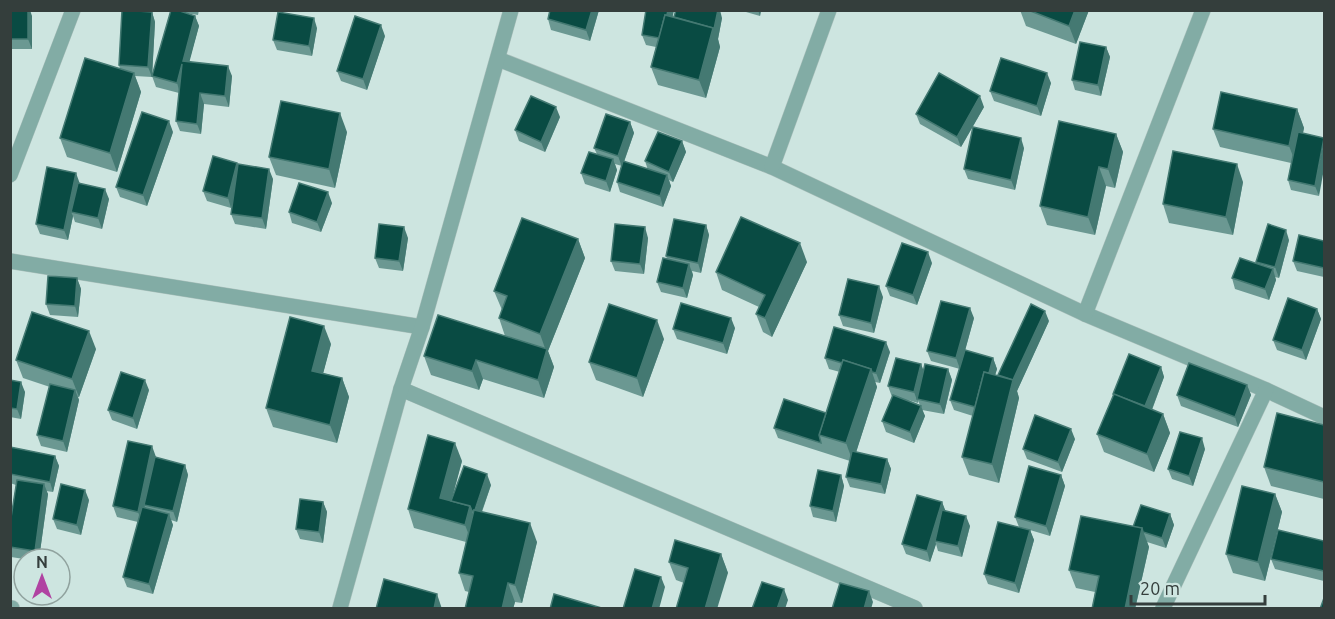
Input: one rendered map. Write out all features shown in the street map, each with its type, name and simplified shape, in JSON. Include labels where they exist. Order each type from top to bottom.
[{"type":"street","points":[[10,175],[73,10]]},
{"type":"street","points":[[340,609],[401,389],[422,327],[512,10]]},
{"type":"street","points":[[772,167],[829,10]]},
{"type":"street","points":[[1085,314],[1203,10]]},
{"type":"street","points":[[498,59],[772,167],[1085,314],[1266,390],[1324,417]]},
{"type":"street","points":[[10,261],[422,327]]},
{"type":"street","points":[[401,389],[915,609]]},
{"type":"street","points":[[1163,609],[1266,390]]},
{"type":"building","points":[[10,10],[28,10],[28,39],[10,39]]},
{"type":"building","points":[[122,10],[152,12],[148,67],[119,65]]},
{"type":"building","points":[[171,10],[195,16],[183,61],[228,66],[225,96],[200,93],[197,124],[176,121],[182,64],[177,83],[152,76]]},
{"type":"building","points":[[550,10],[592,10],[586,30],[548,19]]},
{"type":"building","points":[[646,10],[668,10],[659,38],[642,35]]},
{"type":"building","points":[[676,10],[718,10],[714,29],[674,17]]},
{"type":"building","points":[[1028,10],[1075,10],[1069,26]]},
{"type":"building","points":[[278,12],[314,18],[309,46],[273,40]]},
{"type":"building","points":[[665,15],[713,28],[699,80],[651,67]]},
{"type":"building","points":[[355,16],[381,25],[363,79],[337,71]]},
{"type":"building","points":[[1080,42],[1106,47],[1098,85],[1072,80]]},
{"type":"building","points":[[85,58],[134,73],[110,153],[60,138]]},
{"type":"building","points":[[1001,58],[1047,73],[1037,106],[990,91]]},
{"type":"building","points":[[939,73],[980,96],[957,137],[916,114]]},
{"type":"building","points":[[1221,92],[1297,109],[1289,146],[1213,129]]},
{"type":"building","points":[[531,96],[556,107],[541,142],[515,130]]},
{"type":"building","points":[[281,101],[340,113],[329,169],[269,157]]},
{"type":"building","points":[[142,112],[169,121],[143,195],[116,187]]},
{"type":"building","points":[[606,114],[630,122],[618,156],[594,148]]},
{"type":"building","points":[[1059,121],[1116,134],[1108,169],[1099,167],[1088,217],[1040,206]]},
{"type":"building","points":[[973,127],[1021,138],[1011,180],[964,169]]},
{"type":"building","points":[[658,132],[682,141],[669,172],[645,161]]},
{"type":"building","points":[[1298,132],[1324,138],[1315,186],[1288,180]]},
{"type":"building","points":[[1173,151],[1237,164],[1226,217],[1163,204]]},
{"type":"building","points":[[589,152],[613,159],[606,181],[581,173]]},
{"type":"building","points":[[213,156],[237,163],[228,198],[203,191]]},
{"type":"building","points":[[623,161],[667,175],[660,196],[617,182]]},
{"type":"building","points":[[238,164],[269,169],[262,218],[231,214]]},
{"type":"building","points":[[47,167],[76,173],[64,230],[36,224]]},
{"type":"building","points":[[78,183],[105,189],[98,218],[71,212]]},
{"type":"building","points":[[299,183],[328,192],[317,222],[289,212]]},
{"type":"building","points":[[741,217],[800,243],[765,318],[756,314],[765,295],[716,272]]},
{"type":"building","points":[[522,218],[578,239],[540,334],[499,318],[507,296],[494,291]]},
{"type":"building","points":[[674,219],[706,225],[698,263],[666,256]]},
{"type":"building","points":[[379,224],[404,227],[399,261],[375,258]]},
{"type":"building","points":[[615,224],[645,227],[640,264],[611,261]]},
{"type":"building","points":[[1268,224],[1286,230],[1275,267],[1256,262]]},
{"type":"building","points":[[1299,235],[1324,241],[1324,268],[1293,261]]},
{"type":"building","points":[[902,243],[928,252],[913,295],[886,286]]},
{"type":"building","points":[[663,258],[689,264],[683,288],[657,282]]},
{"type":"building","points":[[1240,258],[1273,269],[1265,289],[1232,278]]},
{"type":"building","points":[[48,276],[77,278],[75,306],[46,304]]},
{"type":"building","points":[[848,279],[879,286],[871,323],[839,315]]},
{"type":"building","points":[[1288,298],[1317,309],[1302,350],[1273,340]]},
{"type":"building","points":[[941,301],[970,308],[956,358],[927,351]]},
{"type":"building","points":[[681,303],[731,318],[723,343],[673,329]]},
{"type":"building","points":[[609,304],[657,320],[637,378],[589,362]]},
{"type":"building","points":[[1031,304],[1045,311],[1013,380],[998,375]]},
{"type":"building","points":[[32,312],[89,331],[72,379],[16,360]]},
{"type":"building","points":[[438,315],[547,349],[538,380],[476,360],[472,371],[424,356]]},
{"type":"building","points":[[290,317],[324,326],[312,371],[342,378],[330,425],[266,408]]},
{"type":"building","points":[[834,327],[886,342],[876,373],[871,369],[843,360],[842,363],[825,358]]},
{"type":"building","points":[[965,350],[993,358],[989,373],[984,372],[975,407],[950,400]]},
{"type":"building","points":[[1129,354],[1161,367],[1145,406],[1113,394]]},
{"type":"building","points":[[896,358],[921,364],[914,392],[888,386]]},
{"type":"building","points":[[843,360],[871,369],[846,443],[819,435]]},
{"type":"building","points":[[1189,363],[1247,385],[1235,417],[1177,395]]},
{"type":"building","points":[[925,364],[948,369],[940,404],[917,399]]},
{"type":"building","points":[[121,372],[145,380],[133,418],[108,410]]},
{"type":"building","points":[[984,372],[1013,380],[992,464],[962,457]]},
{"type":"building","points":[[10,380],[21,382],[17,409],[10,408]]},
{"type":"building","points":[[50,384],[75,390],[63,441],[37,435]]},
{"type":"building","points":[[1114,394],[1163,414],[1147,454],[1097,434]]},
{"type":"building","points":[[893,395],[921,406],[910,432],[882,421]]},
{"type":"building","points":[[784,399],[826,413],[819,435],[821,443],[774,428]]},
{"type":"building","points":[[1277,413],[1324,425],[1324,482],[1264,467]]},
{"type":"building","points":[[1035,415],[1071,429],[1058,462],[1023,449]]},
{"type":"building","points":[[1180,432],[1202,438],[1189,476],[1168,469]]},
{"type":"building","points":[[428,435],[455,443],[440,498],[470,506],[465,525],[408,509]]},
{"type":"building","points":[[128,441],[152,446],[138,512],[113,506]]},
{"type":"building","points":[[10,447],[55,456],[50,482],[10,474]]},
{"type":"building","points":[[852,451],[887,459],[881,484],[846,477]]},
{"type":"building","points":[[155,457],[185,465],[173,511],[144,505]]},
{"type":"building","points":[[464,466],[487,474],[473,511],[470,506],[451,501]]},
{"type":"building","points":[[1029,466],[1061,475],[1046,526],[1015,517]]},
{"type":"building","points":[[818,470],[841,475],[833,511],[810,506]]},
{"type":"building","points":[[17,480],[44,484],[36,547],[10,547],[10,524]]},
{"type":"building","points":[[61,484],[85,490],[77,525],[53,519]]},
{"type":"building","points":[[1242,486],[1275,494],[1258,562],[1226,554]]},
{"type":"building","points":[[917,495],[942,502],[927,551],[902,544]]},
{"type":"building","points":[[300,499],[323,502],[319,532],[296,529]]},
{"type":"building","points":[[1141,505],[1170,514],[1162,538],[1143,532],[1142,528],[1133,527]]},
{"type":"building","points":[[142,507],[169,514],[149,584],[123,577]]},
{"type":"building","points":[[474,510],[530,523],[515,585],[508,583],[502,609],[465,609],[473,576],[459,573]]},
{"type":"building","points":[[942,510],[966,516],[958,546],[935,541]]},
{"type":"building","points":[[1081,516],[1142,528],[1125,609],[1092,609],[1099,576],[1069,570]]},
{"type":"building","points":[[998,522],[1030,530],[1015,583],[984,574]]},
{"type":"building","points":[[1278,530],[1324,541],[1324,571],[1271,559]]},
{"type":"building","points":[[675,540],[721,554],[705,609],[676,609],[688,568],[669,562]]},
{"type":"building","points":[[635,569],[661,577],[652,609],[623,609]]},
{"type":"building","points":[[384,579],[437,594],[434,609],[376,609]]},
{"type":"building","points":[[762,582],[784,589],[777,609],[752,609]]},
{"type":"building","points":[[840,583],[869,591],[864,609],[832,609]]},
{"type":"building","points":[[554,594],[605,609],[550,609]]}]
